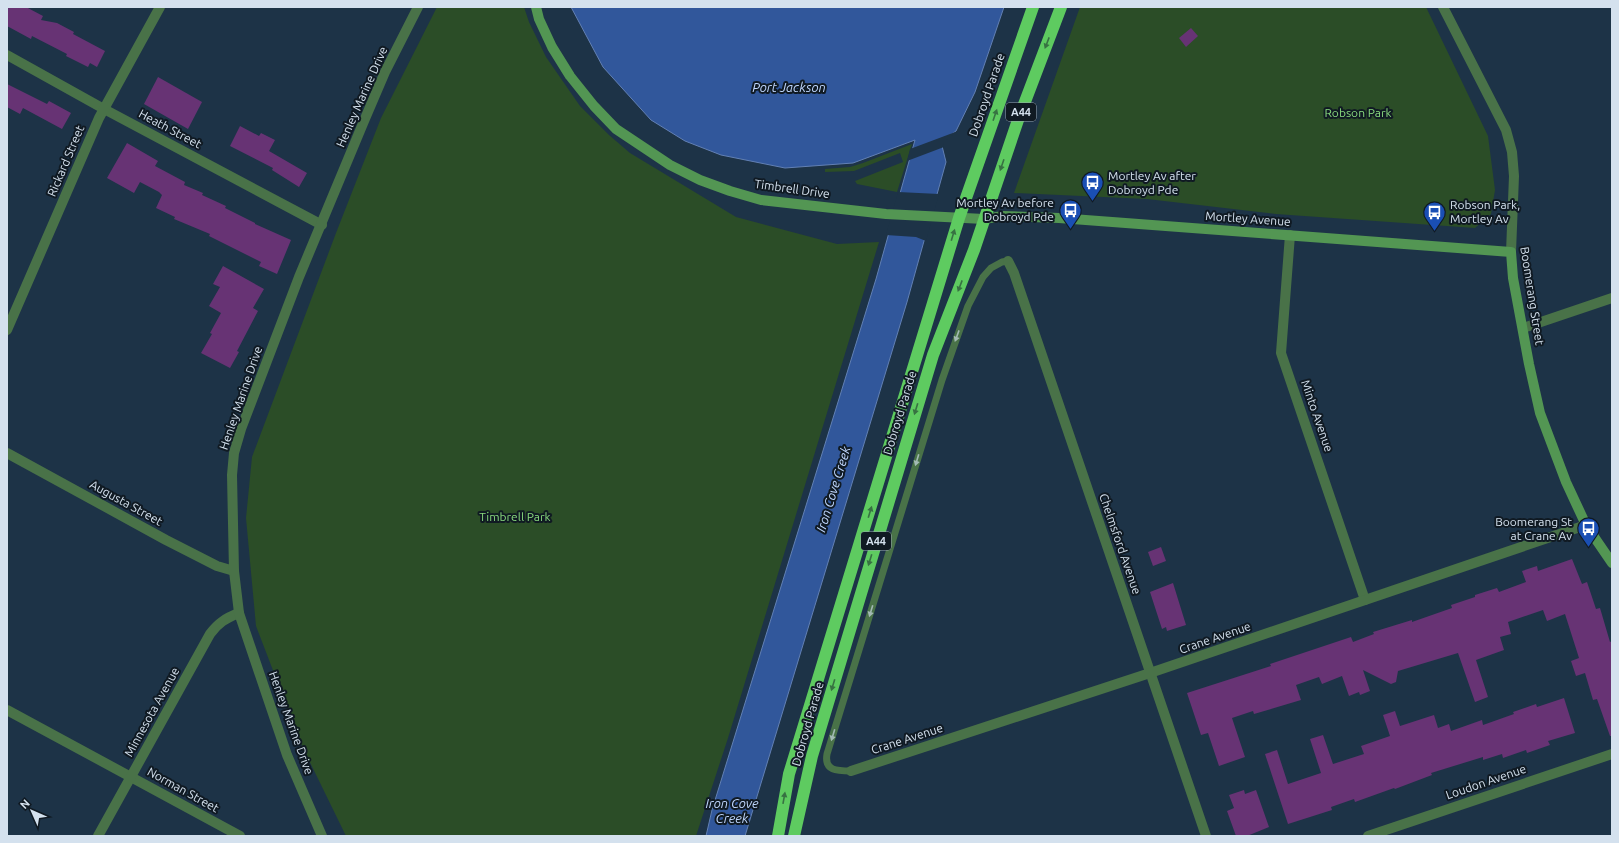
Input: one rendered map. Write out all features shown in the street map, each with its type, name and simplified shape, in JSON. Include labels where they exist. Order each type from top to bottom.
[{"type":"highway","name":"Dobroyd Parade","points":[[778,836],[789,774],[958,218],[1033,7]]},
{"type":"highway","name":"Dobroyd Parade","points":[[794,836],[812,756],[933,355],[984,219],[1018,120],[1061,7]]},
{"type":"street","name":"Rickard Street","points":[[7,330],[104,109],[160,7]]},
{"type":"street","name":"Henley Marine Drive","points":[[322,836],[287,755],[239,613],[234,572],[232,479],[234,453],[241,429],[300,277],[385,72],[418,7]]},
{"type":"street","name":"Timbrell Drive","points":[[536,7],[539,19],[552,47],[570,76],[594,106],[616,129],[670,164],[700,180],[761,200],[886,214],[984,219]]},
{"type":"street","name":"Boomerang Street","points":[[1443,7],[1506,130],[1512,152],[1514,176],[1511,252],[1529,364],[1540,413],[1566,482],[1586,525],[1612,563]]},
{"type":"street","name":"Heath Street","points":[[7,55],[104,109],[322,225]]},
{"type":"street","name":"Mortley Avenue","points":[[984,219],[1003,216],[1036,216],[1511,252]]},
{"type":"street","name":"Minto Avenue","points":[[1290,235],[1282,353],[1365,600]]},
{"type":"street","name":"Chelmsford Avenue","points":[[1008,261],[1017,280],[1206,836]]},
{"type":"street","points":[[1523,328],[1612,298]]},
{"type":"street","name":"Augusta Street","points":[[7,453],[172,543],[217,566],[234,572]]},
{"type":"street","name":"Crane Avenue","points":[[850,771],[1150,673],[1586,525]]},
{"type":"street","name":"Minnesota Avenue","points":[[98,836],[210,634],[216,625],[239,613]]},
{"type":"street","name":"Norman Street","points":[[7,710],[240,836]]},
{"type":"street","name":"Loudon Avenue","points":[[1368,836],[1612,754]]},
{"type":"lane","points":[[850,771],[833,770],[828,766],[826,760],[942,380],[968,306],[983,277],[991,268],[1002,262],[1008,261]]},
{"type":"green space","name":"Timbrell Park","points":[[437,7],[524,7],[529,22],[546,57],[580,106],[609,135],[630,153],[736,217],[837,244],[879,242],[728,738],[696,836],[346,836],[302,746],[256,626],[246,518],[252,457],[381,118]]},
{"type":"green space","name":"Robson Park","points":[[1080,7],[1426,7],[1488,136],[1495,190],[1491,214],[1475,228],[1276,214],[1147,199],[1014,193]]},
{"type":"green space","points":[[912,144],[897,192],[857,184],[855,181],[903,162],[900,153],[854,171],[825,172],[825,169],[850,167],[863,163]]},
{"type":"water","name":"Port Jackson","points":[[571,7],[1004,7],[975,92],[956,131],[941,142],[946,162],[907,302],[745,836],[706,836],[712,810],[876,279],[915,140],[853,163],[785,168],[721,155],[685,141],[651,120],[603,67]]},
{"type":"pier","points":[[958,131],[943,143],[944,147],[907,161],[910,149]]},
{"type":"pier","points":[[898,192],[939,194],[926,241],[916,237],[886,235]]},
{"type":"building","points":[[7,7],[26,7],[43,16],[41,20],[57,23],[74,32],[73,34],[105,51],[97,67],[90,63],[88,67],[66,56],[67,54],[32,36],[31,39],[7,26]]},
{"type":"building","points":[[1191,28],[1198,36],[1186,47],[1179,38]]},
{"type":"building","points":[[158,77],[202,102],[188,129],[144,104]]},
{"type":"building","points":[[7,84],[47,104],[49,101],[71,113],[62,129],[23,108],[20,114],[7,107]]},
{"type":"building","points":[[240,126],[259,136],[261,133],[275,140],[269,151],[307,173],[299,187],[272,170],[273,168],[230,146]]},
{"type":"building","points":[[127,143],[158,161],[155,166],[185,182],[184,185],[203,193],[202,195],[226,206],[225,208],[255,224],[291,240],[277,274],[259,266],[261,262],[209,236],[210,234],[174,219],[175,217],[156,208],[162,195],[159,192],[140,182],[134,193],[107,178]]},
{"type":"building","points":[[223,266],[264,289],[253,308],[258,311],[237,351],[239,352],[230,368],[201,353],[212,334],[210,333],[221,313],[209,306],[220,287],[213,284]]},
{"type":"building","points":[[1161,547],[1166,561],[1153,566],[1148,552]]},
{"type":"building","points":[[1572,559],[1582,584],[1587,582],[1596,609],[1600,608],[1610,642],[1612,641],[1612,736],[1610,736],[1597,699],[1593,700],[1585,673],[1576,676],[1571,661],[1579,658],[1565,614],[1547,621],[1543,610],[1508,622],[1511,634],[1500,637],[1504,650],[1476,660],[1488,697],[1475,702],[1458,653],[1398,671],[1396,682],[1391,684],[1363,670],[1370,691],[1360,695],[1359,692],[1349,696],[1342,676],[1322,684],[1319,677],[1296,685],[1301,700],[1254,714],[1253,711],[1232,718],[1245,757],[1219,766],[1208,733],[1201,735],[1187,693],[1271,666],[1270,664],[1351,637],[1353,642],[1374,634],[1373,632],[1412,620],[1412,622],[1452,608],[1451,605],[1475,597],[1475,595],[1497,588],[1499,592],[1526,582],[1522,571],[1537,566],[1538,571]]},
{"type":"building","points":[[1173,583],[1186,625],[1167,631],[1166,627],[1162,629],[1150,592]]},
{"type":"building","points":[[1564,698],[1575,733],[1548,741],[1550,745],[1527,753],[1526,750],[1503,758],[1502,754],[1483,760],[1483,757],[1431,773],[1432,775],[1395,789],[1394,788],[1355,802],[1354,799],[1331,807],[1332,810],[1288,824],[1265,754],[1277,750],[1288,784],[1321,773],[1310,739],[1323,735],[1333,764],[1364,754],[1361,746],[1390,736],[1383,715],[1395,711],[1400,726],[1434,715],[1438,728],[1449,724],[1451,731],[1482,720],[1483,725],[1536,704],[1537,707]]},
{"type":"building","points":[[1244,790],[1245,794],[1256,790],[1269,827],[1247,836],[1236,836],[1227,811],[1234,808],[1229,795]]},
{"type":"place","name":"Mortley Av after Dobroyd Pde","points":[[1093,202]]},
{"type":"place","name":"Mortley Av before Dobroyd Pde","points":[[1070,230]]},
{"type":"place","name":"Robson Park, Mortley Av","points":[[1435,232]]},
{"type":"place","name":"Boomerang St at Crane Av","points":[[1588,548]]},
{"type":"water label","name":"Iron Cove Creek","points":[[833,489]]},
{"type":"water label","name":"Iron Cove Creek","points":[[732,810]]}]
